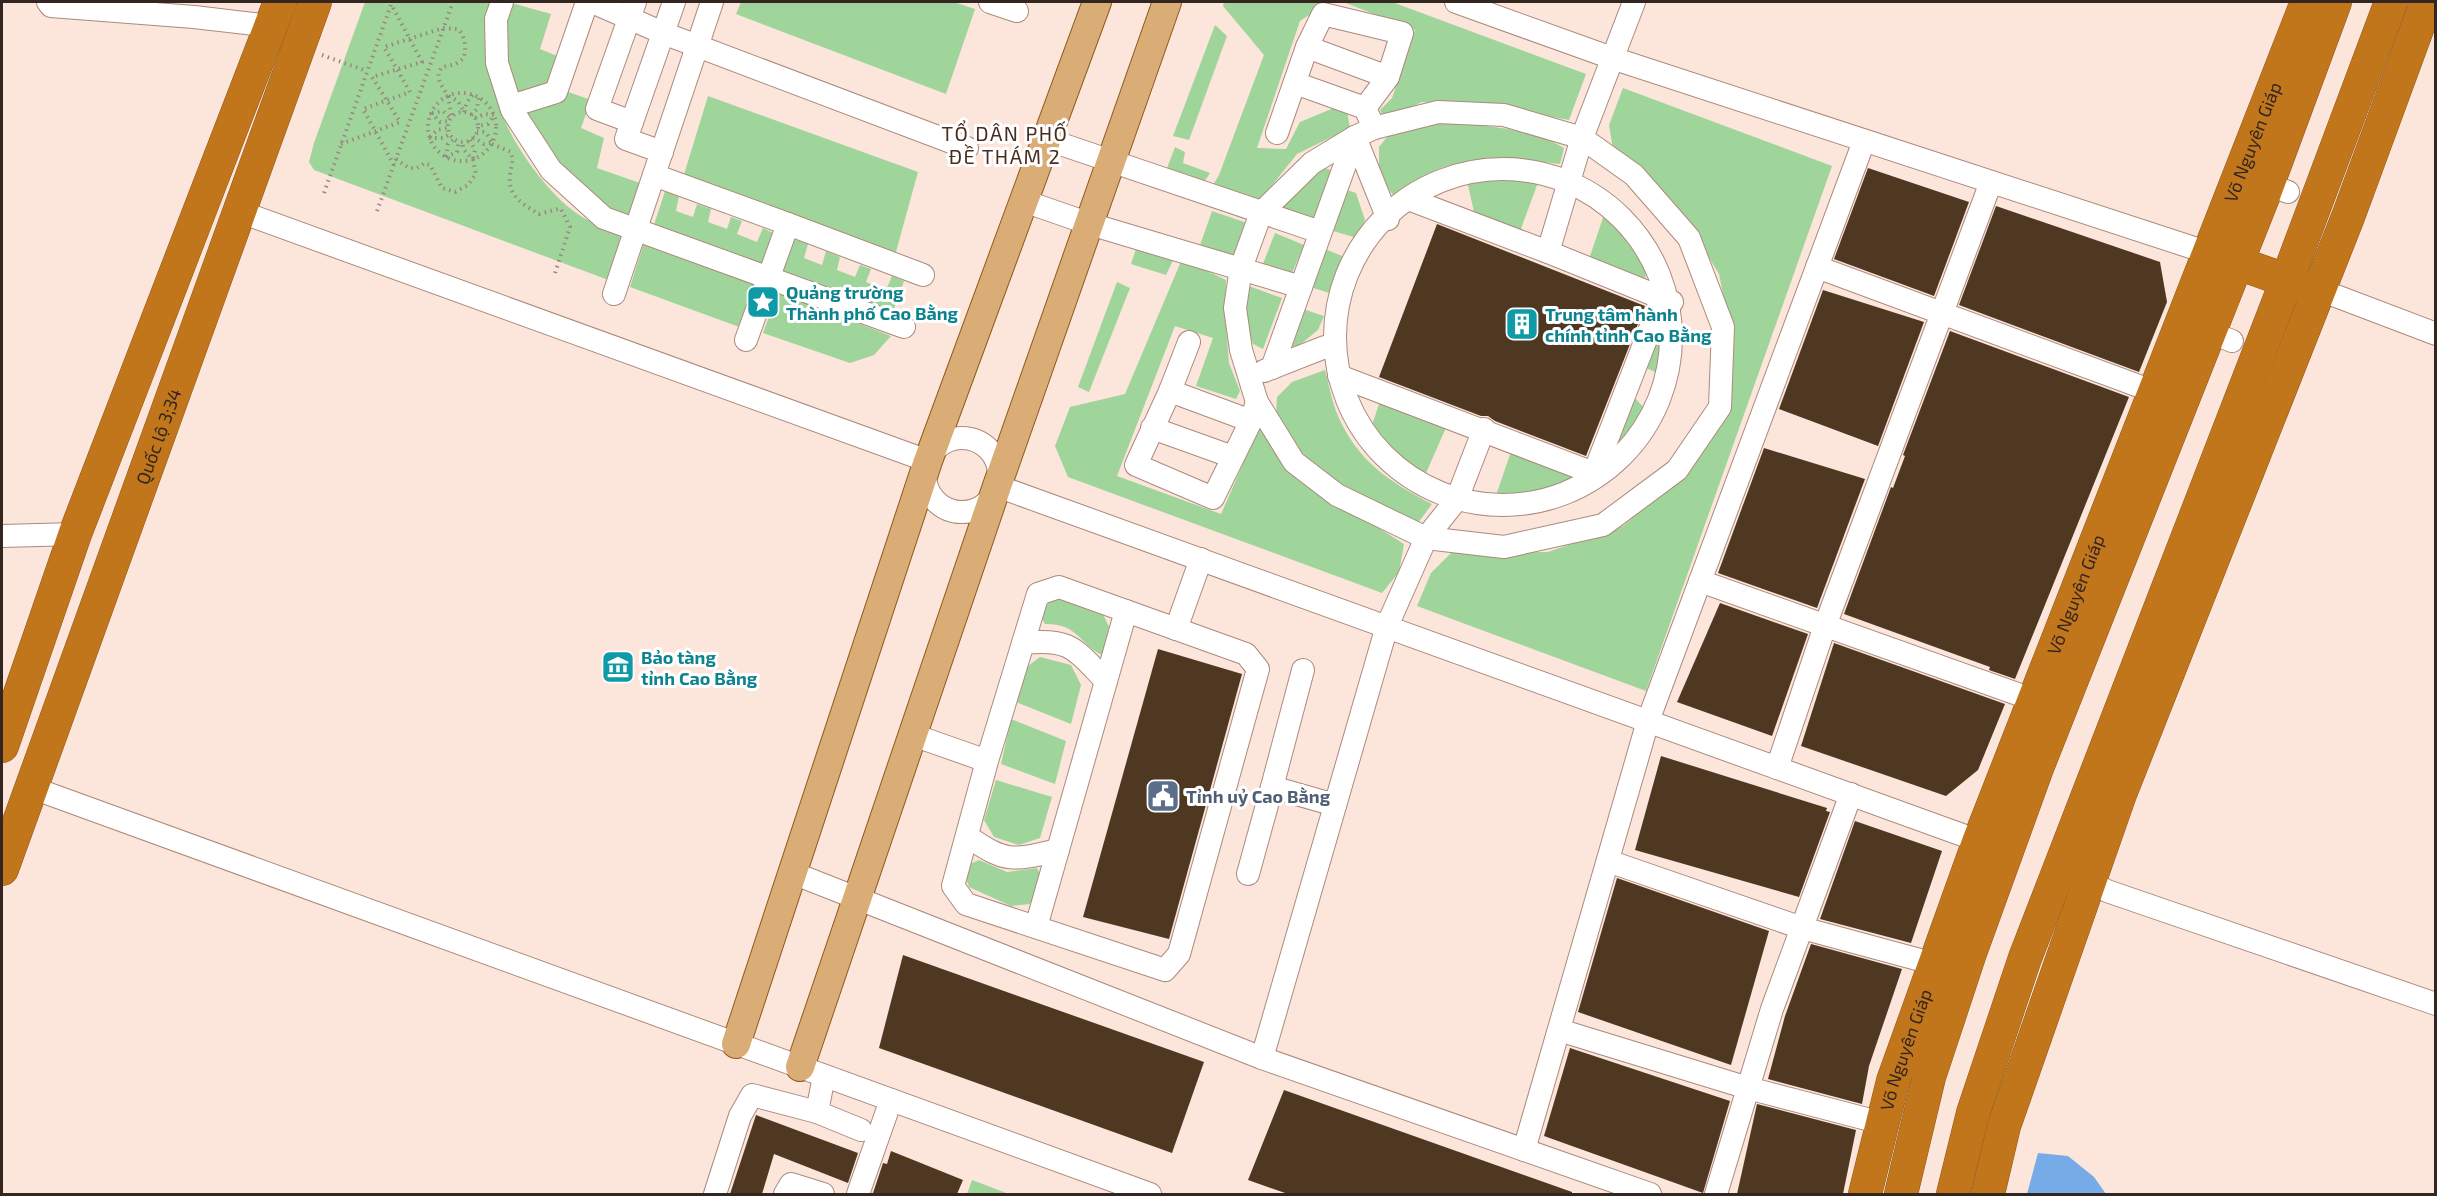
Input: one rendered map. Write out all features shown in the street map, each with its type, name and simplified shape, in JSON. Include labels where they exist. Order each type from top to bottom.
[{"type":"highway","name":"Quốc lộ 3;34","points":[[2,869],[113,556],[315,2]]},
{"type":"highway","name":"Võ Nguyên Giáp","points":[[1865,1194],[1893,1081],[1935,964],[1993,845],[2037,768],[2236,344],[2288,280],[2307,2]]},
{"type":"highway","name":"Võ Nguyên Giáp","points":[[1900,1194],[1939,1042],[2034,700],[2155,392],[2236,344],[2318,291],[2293,195],[2335,2]]},
{"type":"highway","name":"Võ Nguyên Giáp","points":[[2293,195],[2391,2]]},
{"type":"highway","name":"Võ Nguyên Giáp","points":[[1988,1194],[2004,1126],[2120,794],[2236,344],[2223,258],[2293,195],[2427,2]]},
{"type":"highway","points":[[2,746],[73,538],[275,14]]},
{"type":"highway","points":[[205,199],[238,211]]},
{"type":"highway","points":[[2223,258],[2318,291]]},
{"type":"highway","name":"Võ Nguyên Giáp","points":[[1953,1194],[1973,1113],[2236,344]]},
{"type":"highway","points":[[73,538],[113,556]]},
{"type":"main road","points":[[736,1044],[928,461],[1097,2]]},
{"type":"main road","points":[[812,1071],[858,898],[997,486],[1167,2]]},
{"type":"street","points":[[48,2],[51,6],[194,17],[275,14]]},
{"type":"street","points":[[502,2],[496,19],[497,63],[502,111],[551,170],[604,219],[904,327]]},
{"type":"street","points":[[502,111],[556,92],[590,2],[632,10],[663,33],[967,148]]},
{"type":"street","points":[[662,152],[627,139],[674,2]]},
{"type":"street","points":[[614,294],[712,2]]},
{"type":"street","points":[[990,2],[1017,11]]},
{"type":"street","points":[[1456,2],[1612,58],[2223,258]]},
{"type":"street","points":[[1548,252],[1582,138],[1634,2]]},
{"type":"street","points":[[632,10],[597,109],[632,122]]},
{"type":"street","points":[[1272,368],[1320,232],[1365,124],[1388,78],[1402,33],[1323,14],[1306,47],[1278,133]]},
{"type":"street","points":[[1306,47],[1388,78]]},
{"type":"street","points":[[1294,83],[1365,124],[1384,209],[1345,282],[1330,349],[1357,430],[1388,467],[1430,491],[1478,505],[1518,506],[1556,496],[1595,473],[1634,442],[1662,392],[1669,351],[1667,300],[1661,274],[1643,239],[1607,204],[1570,178],[1529,165],[1494,166],[1422,192],[1411,200],[1384,209]]},
{"type":"street","points":[[1438,112],[1504,115],[1582,138],[1634,175],[1689,238],[1723,327],[1720,407],[1677,470],[1603,525],[1504,547],[1425,538],[1337,495],[1294,462],[1254,412],[1235,308],[1241,268],[1261,213],[1312,163],[1365,124],[1438,112]]},
{"type":"street","points":[[1046,139],[1320,232]]},
{"type":"street","points":[[1524,1150],[1648,721],[1864,141]]},
{"type":"street","points":[[654,175],[923,275]]},
{"type":"street","points":[[1777,768],[1825,626],[1991,182]]},
{"type":"street","points":[[1411,200],[1667,300]]},
{"type":"street","points":[[1024,201],[1090,224],[1301,287]]},
{"type":"street","points":[[238,211],[928,461]]},
{"type":"street","points":[[746,340],[788,224]]},
{"type":"street","points":[[1817,267],[2155,392]]},
{"type":"street","points":[[2318,291],[2436,334]]},
{"type":"street","points":[[1595,473],[1629,381],[1667,300]]},
{"type":"street","points":[[1189,342],[1170,392],[1136,465],[1213,498],[1254,412]]},
{"type":"street","points":[[1248,376],[1330,349]]},
{"type":"street","points":[[1340,376],[1595,473]]},
{"type":"street","points":[[1629,381],[1662,392]]},
{"type":"street","points":[[1170,392],[1254,412]]},
{"type":"street","points":[[1152,428],[1233,457]]},
{"type":"street","points":[[1262,1058],[1387,626],[1425,538],[1457,499],[1484,429]]},
{"type":"street","points":[[956,438],[974,441],[990,451],[996,461],[999,474],[992,497],[973,511],[950,510],[939,504],[931,495],[927,484],[925,472],[928,461],[935,450],[944,443],[956,438]]},
{"type":"street","points":[[997,486],[1993,845]]},
{"type":"street","points":[[2,536],[73,538]]},
{"type":"street","points":[[1176,629],[1201,560]]},
{"type":"street","points":[[1700,581],[2034,700]]},
{"type":"street","points":[[1059,587],[1176,629],[1246,654],[1258,669],[1179,954],[1165,970],[966,904],[953,886],[987,761],[1038,594],[1059,587]]},
{"type":"street","points":[[1036,927],[1126,611]]},
{"type":"street","points":[[1023,643],[1049,640],[1076,649],[1106,681]]},
{"type":"street","points":[[1248,874],[1303,670]]},
{"type":"street","points":[[913,735],[987,761]]},
{"type":"street","points":[[30,787],[1150,1194]]},
{"type":"street","points":[[1272,787],[1335,805]]},
{"type":"street","points":[[1716,1194],[1772,1009],[1851,794]]},
{"type":"street","points":[[967,836],[993,854],[1021,859],[1058,850]]},
{"type":"street","points":[[1608,861],[1802,928],[1935,964]]},
{"type":"street","points":[[793,873],[1262,1058],[1650,1194]]},
{"type":"street","points":[[2090,881],[2107,891],[2436,1004]]},
{"type":"street","points":[[1559,1030],[1748,1088],[1882,1123]]},
{"type":"street","points":[[812,1071],[817,1112]]},
{"type":"street","points":[[715,1194],[740,1116],[752,1095],[817,1112],[861,1130]]},
{"type":"street","points":[[858,1194],[891,1100]]},
{"type":"street","points":[[785,1194],[791,1184],[823,1194]]},
{"type":"path","points":[[377,211],[453,2]]},
{"type":"path","points":[[341,144],[400,123],[372,76],[423,62],[391,3]]},
{"type":"path","points":[[324,193],[391,3]]},
{"type":"path","points":[[394,165],[363,109],[410,92],[384,48],[443,28],[458,29],[464,35],[466,46],[464,57],[456,64],[442,67],[438,74],[438,82],[448,96],[458,101],[464,112],[473,117],[477,128],[485,132],[492,143],[511,153],[514,162],[510,175],[510,187],[519,203],[539,214],[561,209],[581,197]]},
{"type":"path","points":[[321,55],[367,71]]},
{"type":"path","points":[[454,93],[479,97],[502,111],[492,143],[485,153],[473,160],[453,161],[435,148],[429,138],[428,126],[435,105],[454,93]]},
{"type":"path","points":[[431,113],[440,122],[451,119],[464,112],[467,102],[473,95]]},
{"type":"path","points":[[448,96],[451,119],[448,128],[454,139],[460,141],[472,139],[484,144],[492,143]]},
{"type":"path","points":[[473,117],[479,97]]},
{"type":"path","points":[[431,113],[443,111],[451,119]]},
{"type":"path","points":[[396,159],[409,168],[417,168],[425,163],[430,165],[442,188],[455,192],[468,185],[476,174],[472,139],[477,128],[488,123],[502,111]]},
{"type":"path","points":[[473,117],[502,111]]},
{"type":"path","points":[[429,138],[437,130],[448,128]]},
{"type":"path","points":[[429,138],[443,138],[450,134]]},
{"type":"path","points":[[446,157],[448,144],[454,139]]},
{"type":"path","points":[[460,141],[473,160]]},
{"type":"path","points":[[446,157],[457,152],[460,141]]},
{"type":"path","points":[[555,273],[570,227],[561,209]]},
{"type":"green space","points":[[365,2],[486,2],[494,4],[496,92],[506,124],[526,158],[563,202],[599,226],[624,236],[611,281],[314,170],[309,162],[314,143]]},
{"type":"green space","points":[[508,2],[551,14],[540,49],[567,60],[563,90],[591,100],[581,128],[604,138],[597,168],[640,183],[630,224],[556,171],[501,61]]},
{"type":"green space","points":[[741,2],[954,2],[975,9],[946,94],[736,14]]},
{"type":"green space","points":[[1224,2],[1329,2],[1300,21],[1257,148],[1286,149],[1300,122],[1341,105],[1347,112],[1350,128],[1297,154],[1257,204],[1211,188],[1219,175],[1264,55],[1223,6]]},
{"type":"green space","points":[[1343,2],[1392,2],[1586,74],[1569,120],[1514,110],[1422,102],[1385,120],[1380,110],[1392,98],[1415,30]]},
{"type":"green space","points":[[1215,25],[1227,36],[1189,140],[1173,136]]},
{"type":"green space","points":[[1623,88],[1832,166],[1646,691],[1417,606],[1431,573],[1451,553],[1548,552],[1623,526],[1674,483],[1711,440],[1731,395],[1731,335],[1719,274],[1697,238],[1613,149],[1609,125]]},
{"type":"green space","points":[[708,96],[918,172],[894,259],[682,181]]},
{"type":"green space","points":[[1450,123],[1508,129],[1551,141],[1564,148],[1560,164],[1509,159],[1459,163],[1426,175],[1395,198],[1379,175],[1379,147],[1395,127]]},
{"type":"green space","points":[[1175,147],[1185,152],[1183,163],[1210,173],[1201,187],[1166,171]]},
{"type":"green space","points":[[1320,166],[1333,171],[1316,220],[1279,207]]},
{"type":"green space","points":[[1507,171],[1540,177],[1519,234],[1475,216],[1467,181]]},
{"type":"green space","points":[[1347,190],[1356,193],[1365,220],[1357,238],[1333,231]]},
{"type":"green space","points":[[665,191],[679,196],[676,211],[693,217],[697,204],[711,209],[708,222],[727,229],[731,217],[742,221],[737,234],[757,242],[763,228],[775,234],[762,272],[652,231]]},
{"type":"green space","points":[[1606,209],[1627,231],[1647,264],[1645,281],[1589,259]]},
{"type":"green space","points":[[1212,211],[1247,223],[1234,259],[1199,248]]},
{"type":"green space","points":[[1275,233],[1304,245],[1290,278],[1261,269]]},
{"type":"green space","points":[[793,239],[808,244],[804,258],[822,265],[826,251],[840,257],[837,270],[855,277],[860,265],[871,269],[866,282],[886,290],[892,276],[904,281],[890,320],[781,279]]},
{"type":"green space","points":[[644,243],[757,285],[742,328],[630,287]]},
{"type":"green space","points":[[1136,249],[1173,260],[1166,275],[1131,264]]},
{"type":"green space","points":[[1325,249],[1347,258],[1333,294],[1310,287]]},
{"type":"green space","points":[[1182,259],[1226,280],[1225,314],[1229,363],[1240,391],[1236,399],[1196,386],[1213,338],[1175,326],[1117,476],[1221,514],[1259,428],[1299,478],[1404,544],[1399,572],[1382,593],[1068,477],[1055,446],[1070,407],[1125,394]]},
{"type":"green space","points":[[1117,282],[1130,288],[1089,392],[1078,387]]},
{"type":"green space","points":[[1246,285],[1282,298],[1263,349],[1253,344],[1243,314]]},
{"type":"green space","points":[[778,292],[891,336],[874,355],[850,363],[763,333]]},
{"type":"green space","points":[[1300,308],[1324,316],[1318,330],[1296,348],[1286,342]]},
{"type":"green space","points":[[1661,326],[1667,340],[1660,374],[1646,368]]},
{"type":"green space","points":[[1325,370],[1338,416],[1355,446],[1389,479],[1432,504],[1418,523],[1339,484],[1301,452],[1276,416],[1277,397],[1292,382]]},
{"type":"green space","points":[[1634,397],[1647,411],[1625,443],[1618,439]]},
{"type":"green space","points":[[1381,398],[1448,423],[1423,480],[1391,460],[1369,434]]},
{"type":"green space","points":[[1513,446],[1573,472],[1567,486],[1528,499],[1494,501]]},
{"type":"green space","points":[[1063,598],[1103,614],[1109,627],[1102,655],[1071,630],[1045,624],[1040,615],[1050,601]]},
{"type":"green space","points":[[1040,657],[1071,665],[1081,685],[1071,724],[1016,702],[1028,666]]},
{"type":"green space","points":[[1011,719],[1066,741],[1055,784],[1001,764]]},
{"type":"green space","points":[[996,780],[1052,797],[1040,838],[1019,845],[994,837],[984,820]]},
{"type":"green space","points":[[979,860],[1007,872],[1037,868],[1042,878],[1030,904],[1011,906],[969,887],[965,874],[970,864]]},
{"type":"green space","points":[[972,1180],[1009,1194],[967,1194]]},
{"type":"water","points":[[2038,1153],[2068,1156],[2094,1177],[2106,1194],[2027,1194]]},
{"type":"building","points":[[1868,168],[1969,202],[1934,296],[1834,259]]},
{"type":"building","points":[[1996,206],[2160,262],[2167,302],[2139,372],[1959,305]]},
{"type":"building","name":"Trung tâm hành chính tỉnh Cao Bằng","points":[[1437,224],[1645,306],[1586,456],[1495,421],[1488,416],[1481,416],[1379,377]]},
{"type":"building","points":[[1823,290],[1924,322],[1878,446],[1779,409]]},
{"type":"building","points":[[1950,331],[2129,397],[2015,679],[1989,670],[1990,667],[1844,614]]},
{"type":"building","points":[[1764,448],[1865,479],[1817,608],[1718,573]]},
{"type":"building","points":[[1720,603],[1808,634],[1772,736],[1677,702]]},
{"type":"building","points":[[1834,643],[2005,704],[1978,770],[1946,796],[1801,746]]},
{"type":"building","name":"Tỉnh uỷ Cao Bằng","points":[[1158,649],[1242,674],[1169,939],[1083,917]]},
{"type":"building","points":[[1661,756],[1827,808],[1826,811],[1830,812],[1799,897],[1635,850]]},
{"type":"building","points":[[1855,821],[1942,851],[1911,943],[1820,919]]},
{"type":"building","points":[[1617,878],[1769,931],[1731,1065],[1578,1012]]},
{"type":"building","points":[[1811,944],[1902,969],[1869,1066],[1862,1104],[1768,1079],[1785,1016]]},
{"type":"building","points":[[903,955],[1204,1062],[1172,1153],[879,1048]]},
{"type":"building","points":[[1570,1048],[1730,1101],[1703,1193],[1544,1136]]},
{"type":"building","points":[[1284,1090],[1572,1192],[1572,1194],[1288,1194],[1248,1180]]},
{"type":"building","points":[[1757,1104],[1856,1130],[1843,1194],[1737,1194]]},
{"type":"building","points":[[756,1115],[858,1153],[848,1183],[774,1154],[762,1194],[730,1194]]},
{"type":"building","points":[[891,1151],[963,1180],[957,1194],[873,1193],[883,1163],[887,1164]]},
{"type":"place","name":"Quảng trường Thành phố Cao Bằng","points":[[763,302]]},
{"type":"place","name":"Trung tâm hành chính tỉnh Cao Bằng","points":[[1522,324]]},
{"type":"place","name":"Bảo tàng tỉnh Cao Bằng","points":[[618,667]]},
{"type":"place","name":"Tỉnh uỷ Cao Bằng","points":[[1163,796]]},
{"type":"district","name":"TỔ DÂN PHỐ ĐỀ THÁM 2","points":[[1005,144]]}]
